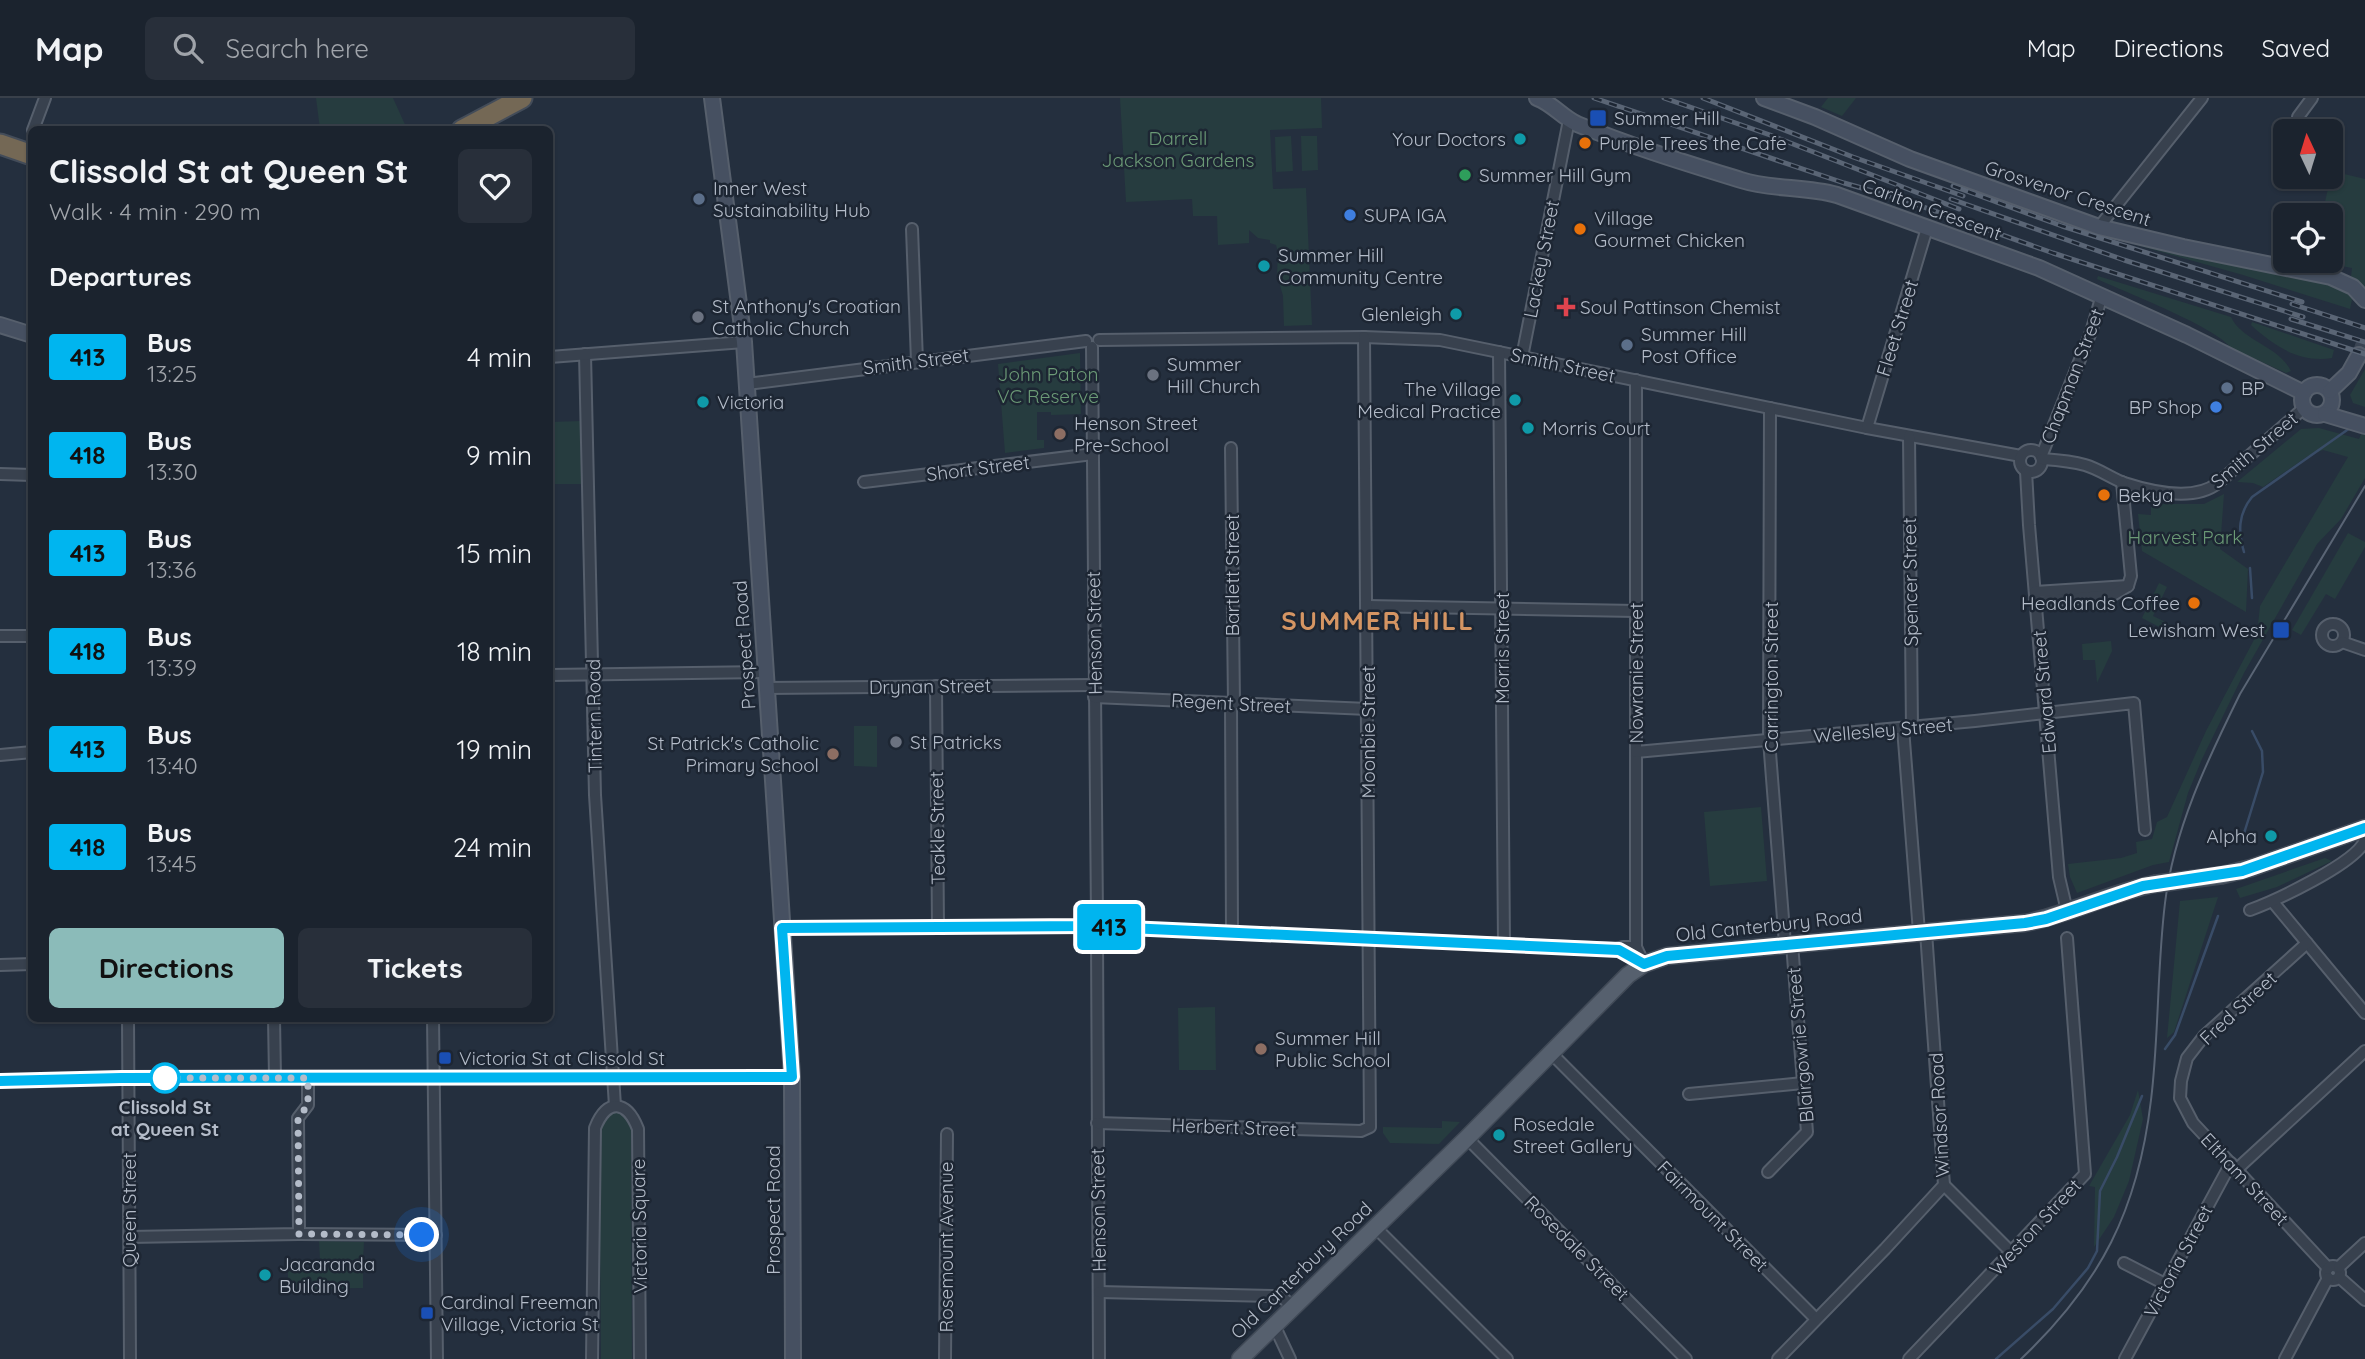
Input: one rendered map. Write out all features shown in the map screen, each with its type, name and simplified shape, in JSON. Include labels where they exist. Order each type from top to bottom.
[{"type":"highway","points":[[470,126],[522,98]]},
{"type":"highway","points":[[0,144],[28,154]]},
{"type":"main road","name":"Old Canterbury Road","points":[[1240,1359],[1376,1228],[1628,975],[1644,964],[1667,956],[2025,923],[2128,890],[2223,875],[2365,828]]},
{"type":"street","points":[[34,126],[46,98]]},
{"type":"street","name":"Prospect Road","points":[[712,98],[744,342],[792,1077],[793,1359]]},
{"type":"street","name":"Carlton Crescent","points":[[1536,98],[1551,104],[1569,120],[1745,182],[1822,191],[2039,268],[2224,353],[2304,401]]},
{"type":"street","name":"Grosvenor Crescent","points":[[1764,98],[1910,159],[2099,227],[2331,277],[2353,287],[2365,300]]},
{"type":"street","points":[[2099,227],[2203,98]]},
{"type":"street","points":[[2298,117],[2312,98]]},
{"type":"street","name":"Lackey Street","points":[[1522,357],[1569,120]]},
{"type":"street","name":"Fleet Street","points":[[1867,428],[1927,228]]},
{"type":"street","points":[[912,229],[917,361]]},
{"type":"street","name":"Chapman Street","points":[[2041,458],[2096,319],[2102,295]]},
{"type":"street","points":[[0,325],[28,334]]},
{"type":"street","name":"Smith Street","points":[[747,384],[917,361],[1092,343],[1364,337],[1440,340],[1867,428],[2021,456]]},
{"type":"street","name":"Moonbie Street","points":[[1364,337],[1370,1127]]},
{"type":"street","points":[[553,357],[744,342]]},
{"type":"street","name":"Henson Street","points":[[1092,343],[1092,922]]},
{"type":"street","name":"Morris Street","points":[[1499,352],[1504,944]]},
{"type":"street","name":"Tintern Road","points":[[586,355],[595,795],[606,986],[615,1078]]},
{"type":"street","points":[[2325,414],[2330,409],[2331,395],[2349,373],[2359,355]]},
{"type":"street","name":"Nowranie Street","points":[[1636,380],[1636,947],[1644,964]]},
{"type":"street","points":[[2365,418],[2349,416],[2325,414],[2314,415],[2304,401],[2308,388],[2318,385],[2331,395],[2349,416],[2365,426]]},
{"type":"street","name":"Smith Street","points":[[2041,458],[2085,465],[2122,482],[2155,490],[2204,492],[2218,483],[2304,401]]},
{"type":"street","name":"Carrington Street","points":[[1770,408],[1769,740],[1789,944]]},
{"type":"street","name":"Spencer Street","points":[[1909,436],[1908,727],[1923,932]]},
{"type":"street","name":"Bartlett Street","points":[[1231,448],[1232,932]]},
{"type":"street","points":[[2033,451],[2041,458],[2039,468],[2033,472],[2026,471],[2021,465],[2021,456],[2033,451]]},
{"type":"street","name":"Short Street","points":[[864,482],[1093,454]]},
{"type":"street","name":"Edward Street","points":[[2026,471],[2059,877],[2067,911]]},
{"type":"street","points":[[0,474],[28,475]]},
{"type":"street","points":[[2035,597],[2113,595],[2128,586],[2131,576],[2122,482]]},
{"type":"street","points":[[1367,606],[1636,611]]},
{"type":"street","points":[[0,636],[28,636]]},
{"type":"street","points":[[2342,642],[2365,650]]},
{"type":"street","points":[[553,675],[765,672]]},
{"type":"street","name":"Drynan Street","points":[[766,688],[936,686],[1094,691]]},
{"type":"street","name":"Teakle Street","points":[[936,686],[938,927]]},
{"type":"street","name":"Regent Street","points":[[1094,691],[1233,703],[1368,709]]},
{"type":"street","name":"Wellesley Street","points":[[1636,752],[2134,704],[2145,830]]},
{"type":"street","points":[[0,755],[28,752]]},
{"type":"street","points":[[2250,910],[2273,902],[2340,865],[2362,847],[2365,840]]},
{"type":"street","points":[[2273,902],[2365,1013]]},
{"type":"street","points":[[1092,922],[1091,933],[1097,936],[1104,932],[1106,927]]},
{"type":"street","points":[[782,928],[1092,922],[1104,922],[1106,927]]},
{"type":"street","points":[[1106,927],[1619,950],[1644,964]]},
{"type":"street","name":"Windsor Road","points":[[1778,1359],[1944,1185],[1923,932]]},
{"type":"street","name":"Henson Street","points":[[1097,936],[1099,1359]]},
{"type":"street","name":"Weston Street","points":[[1909,1359],[2085,1174],[2067,938]]},
{"type":"street","name":"Fred Street","points":[[2181,1081],[2188,1058],[2204,1036],[2307,943]]},
{"type":"street","name":"Blairgowrie Street","points":[[1768,1172],[1807,1132],[1789,944]]},
{"type":"street","points":[[1619,950],[1623,947],[1636,947]]},
{"type":"street","points":[[0,965],[28,964]]},
{"type":"street","name":"Queen Street","points":[[128,1022],[130,1359]]},
{"type":"street","points":[[274,1022],[275,1078]]},
{"type":"street","points":[[433,1022],[437,1359]]},
{"type":"street","name":"Victoria Street","points":[[2125,1359],[2234,1166],[2365,1051]]},
{"type":"street","name":"Fairmount Street","points":[[1551,1053],[1816,1319]]},
{"type":"street","points":[[0,1081],[128,1078],[792,1077]]},
{"type":"street","points":[[299,1234],[298,1118],[308,1105],[308,1078]]},
{"type":"street","points":[[592,1359],[595,1128],[600,1115],[608,1107],[615,1106],[615,1078]]},
{"type":"street","name":"Eltham Street","points":[[2181,1081],[2180,1098],[2193,1123],[2333,1273],[2365,1300]]},
{"type":"street","points":[[1689,1094],[1803,1083]]},
{"type":"street","name":"Victoria Square","points":[[615,1106],[624,1107],[633,1116],[638,1129],[640,1359]]},
{"type":"street","name":"Herbert Street","points":[[1097,1123],[1361,1131],[1370,1127]]},
{"type":"street","name":"Rosemount Avenue","points":[[945,1359],[947,1135]]},
{"type":"street","name":"Rosedale Street","points":[[1466,1138],[1686,1359]]},
{"type":"street","points":[[1944,1185],[2012,1253]]},
{"type":"street","points":[[1376,1228],[1507,1359]]},
{"type":"street","points":[[129,1237],[436,1235]]},
{"type":"street","points":[[2285,1359],[2333,1273],[2365,1243]]},
{"type":"street","points":[[2124,1263],[2165,1284]]},
{"type":"street","points":[[1099,1292],[1274,1296],[1283,1298],[1294,1308]]},
{"type":"street","points":[[1275,1327],[1290,1359]]},
{"type":"green space","points":[[316,98],[393,98],[406,126],[320,126]]},
{"type":"green space","name":"Darrell Jackson Gardens","points":[[1120,98],[1321,98],[1322,128],[1270,130],[1273,189],[1306,188],[1312,325],[1284,326],[1283,296],[1277,275],[1278,253],[1276,245],[1270,243],[1270,240],[1258,238],[1249,230],[1249,243],[1218,245],[1217,216],[1193,216],[1192,199],[1126,202]]},
{"type":"green space","points":[[1828,98],[1856,98],[1842,116],[1821,107]]},
{"type":"green space","points":[[1291,136],[1293,171],[1276,172],[1275,137]]},
{"type":"green space","points":[[1301,136],[1317,136],[1318,170],[1302,171]]},
{"type":"green space","points":[[2343,174],[2365,179],[2365,287],[2351,276],[2352,268],[2343,266],[2343,203],[2325,203],[2328,189],[2343,189]]},
{"type":"green space","points":[[2134,240],[2342,288],[2353,295],[2350,309],[2243,275],[2133,244]]},
{"type":"green space","points":[[2098,276],[2231,317],[2243,332],[2278,355],[2291,371],[2286,373],[2231,348],[2208,330],[2097,279]]},
{"type":"green space","points":[[2252,322],[2334,350],[2332,358],[2309,358],[2288,351],[2260,333],[2251,325]]},
{"type":"green space","name":"John Paton VC Reserve","points":[[1080,353],[1081,414],[1051,415],[1051,412],[1037,412],[1037,440],[1044,440],[1044,448],[1005,453],[998,364]]},
{"type":"green space","points":[[2365,369],[2365,407],[2353,403],[2350,395]]},
{"type":"green space","points":[[581,421],[584,484],[553,484],[553,422]]},
{"type":"green space","points":[[2365,426],[2365,478],[2341,519],[2317,544],[2244,673],[2188,793],[2169,862],[2153,865],[2077,893],[2068,864],[2121,858],[2137,853],[2136,842],[2152,839],[2157,822],[2167,817],[2206,731],[2257,634],[2260,606],[2348,457],[2323,450],[2308,456],[2263,487],[2237,482],[2301,429],[2319,428],[2359,439]]},
{"type":"green space","name":"Harvest Park","points":[[2224,494],[2220,549],[2248,569],[2246,612],[2142,551],[2138,514],[2151,515],[2151,504],[2204,504]]},
{"type":"green space","points":[[2348,533],[2365,542],[2365,547],[2335,599],[2326,594],[2301,635],[2292,630]]},
{"type":"green space","points":[[2159,583],[2167,587],[2153,616],[2172,625],[2159,621],[2171,628],[2169,632],[2142,618]]},
{"type":"green space","points":[[2111,641],[2112,651],[2097,683],[2095,660],[2083,660],[2082,644]]},
{"type":"green space","points":[[854,726],[877,726],[877,767],[854,766]]},
{"type":"green space","points":[[1761,807],[1767,881],[1710,886],[1704,812]]},
{"type":"green space","points":[[2325,858],[2332,861],[2277,887],[2240,898],[2236,889]]},
{"type":"green space","points":[[2218,897],[2174,1032],[2167,1038],[2180,901]]},
{"type":"green space","points":[[1215,1007],[1216,1070],[1179,1070],[1178,1008]]},
{"type":"green space","points":[[2138,1090],[2143,1119],[2129,1181],[2114,1217],[2094,1247],[2095,1187],[2089,1186],[2130,1115]]},
{"type":"green space","points":[[617,1112],[627,1118],[631,1129],[632,1359],[601,1359],[599,1132],[605,1119]]},
{"type":"green space","points":[[1442,1121],[1460,1122],[1439,1144],[1390,1143],[1383,1133],[1383,1127],[1442,1128]]},
{"type":"green space","points":[[319,1241],[364,1242],[363,1260],[320,1260]]},
{"type":"green space","points":[[363,1267],[363,1288],[288,1289],[288,1268]]},
{"type":"waterway","points":[[2244,552],[2241,523],[2244,510],[2252,497],[2350,428]]},
{"type":"waterway","points":[[2250,568],[2252,598]]},
{"type":"waterway","points":[[2242,840],[2263,772],[2262,751],[2252,731]]},
{"type":"waterway","points":[[2165,1049],[2175,1035],[2218,916]]},
{"type":"waterway","points":[[1996,1359],[2053,1309],[2088,1268],[2097,1251],[2100,1191],[2142,1096]]},
{"type":"tunnel","points":[[2359,355],[2365,337]]},
{"type":"tram line","points":[[2021,1359],[2049,1331],[2094,1273],[2125,1210],[2136,1176],[2145,1140],[2154,1076],[2161,952],[2169,876],[2194,796],[2240,694],[2365,486]]},
{"type":"railway","points":[[1594,98],[1844,183],[1901,199],[2053,253],[2365,354]]},
{"type":"railway","points":[[1664,98],[1770,135],[1959,209]]},
{"type":"railway","points":[[1703,98],[1853,157],[1963,196]]},
{"type":"railway","points":[[1953,186],[2062,226],[2302,302]]},
{"type":"railway","points":[[1951,199],[2124,260],[2303,317]]},
{"type":"railway","points":[[2292,304],[2365,328]]},
{"type":"railway","points":[[2291,319],[2365,342]]},
{"type":"bus line","name":"413","points":[[0,1081],[121,1078],[792,1077],[782,928],[1088,926],[1097,918],[1104,922],[1106,927],[1619,950],[1644,964],[1667,956],[2025,923],[2046,919],[2143,886],[2242,871],[2365,828]]},
{"type":"place","name":"Summer Hill","points":[[1598,118]]},
{"type":"place","name":"Your Doctors","points":[[1520,139]]},
{"type":"place","name":"Purple Trees the Cafe","points":[[1585,143]]},
{"type":"place","name":"Summer Hill Gym","points":[[1465,175]]},
{"type":"place","name":"Inner West Sustainability Hub","points":[[699,199]]},
{"type":"place","name":"SUPA IGA","points":[[1350,215]]},
{"type":"place","name":"Village Gourmet Chicken","points":[[1580,229]]},
{"type":"place","name":"Summer Hill Community Centre","points":[[1264,266]]},
{"type":"place","name":"Soul Pattinson Chemist","points":[[1566,307]]},
{"type":"place","name":"Glenleigh","points":[[1456,314]]},
{"type":"place","name":"St Anthony's Croatian Catholic Church","points":[[698,317]]},
{"type":"place","name":"Summer Hill Post Office","points":[[1627,345]]},
{"type":"place","name":"Summer Hill Church","points":[[1153,375]]},
{"type":"place","name":"BP","points":[[2227,388]]},
{"type":"place","name":"The Village Medical Practice","points":[[1515,400]]},
{"type":"place","name":"Victoria","points":[[703,402]]},
{"type":"place","name":"BP Shop","points":[[2216,407]]},
{"type":"place","name":"Morris Court","points":[[1528,428]]},
{"type":"place","name":"Henson Street Pre-School","points":[[1060,434]]},
{"type":"place","name":"Bekya","points":[[2104,495]]},
{"type":"place","name":"Headlands Coffee","points":[[2194,603]]},
{"type":"place","name":"Lewisham West","points":[[2281,630]]},
{"type":"place","name":"St Patricks","points":[[896,742]]},
{"type":"place","name":"St Patrick's Catholic Primary School","points":[[833,754]]},
{"type":"place","name":"Alpha","points":[[2271,836]]},
{"type":"place","name":"Summer Hill Public School","points":[[1261,1049]]},
{"type":"place","name":"Victoria St at Clissold St","points":[[445,1058]]},
{"type":"place","name":"Clissold St at Queen St","points":[[165,1078]]},
{"type":"place","name":"Rosedale Street Gallery","points":[[1499,1135]]},
{"type":"place","name":"Jacaranda Building","points":[[265,1275]]},
{"type":"place","name":"Cardinal Freeman Village, Victoria St","points":[[427,1313]]},
{"type":"district","name":"SUMMER HILL","points":[[1378,620]]},
{"type":"route","points":[[165,1078],[308,1078],[308,1105],[298,1118],[299,1234],[422,1235]]}]
